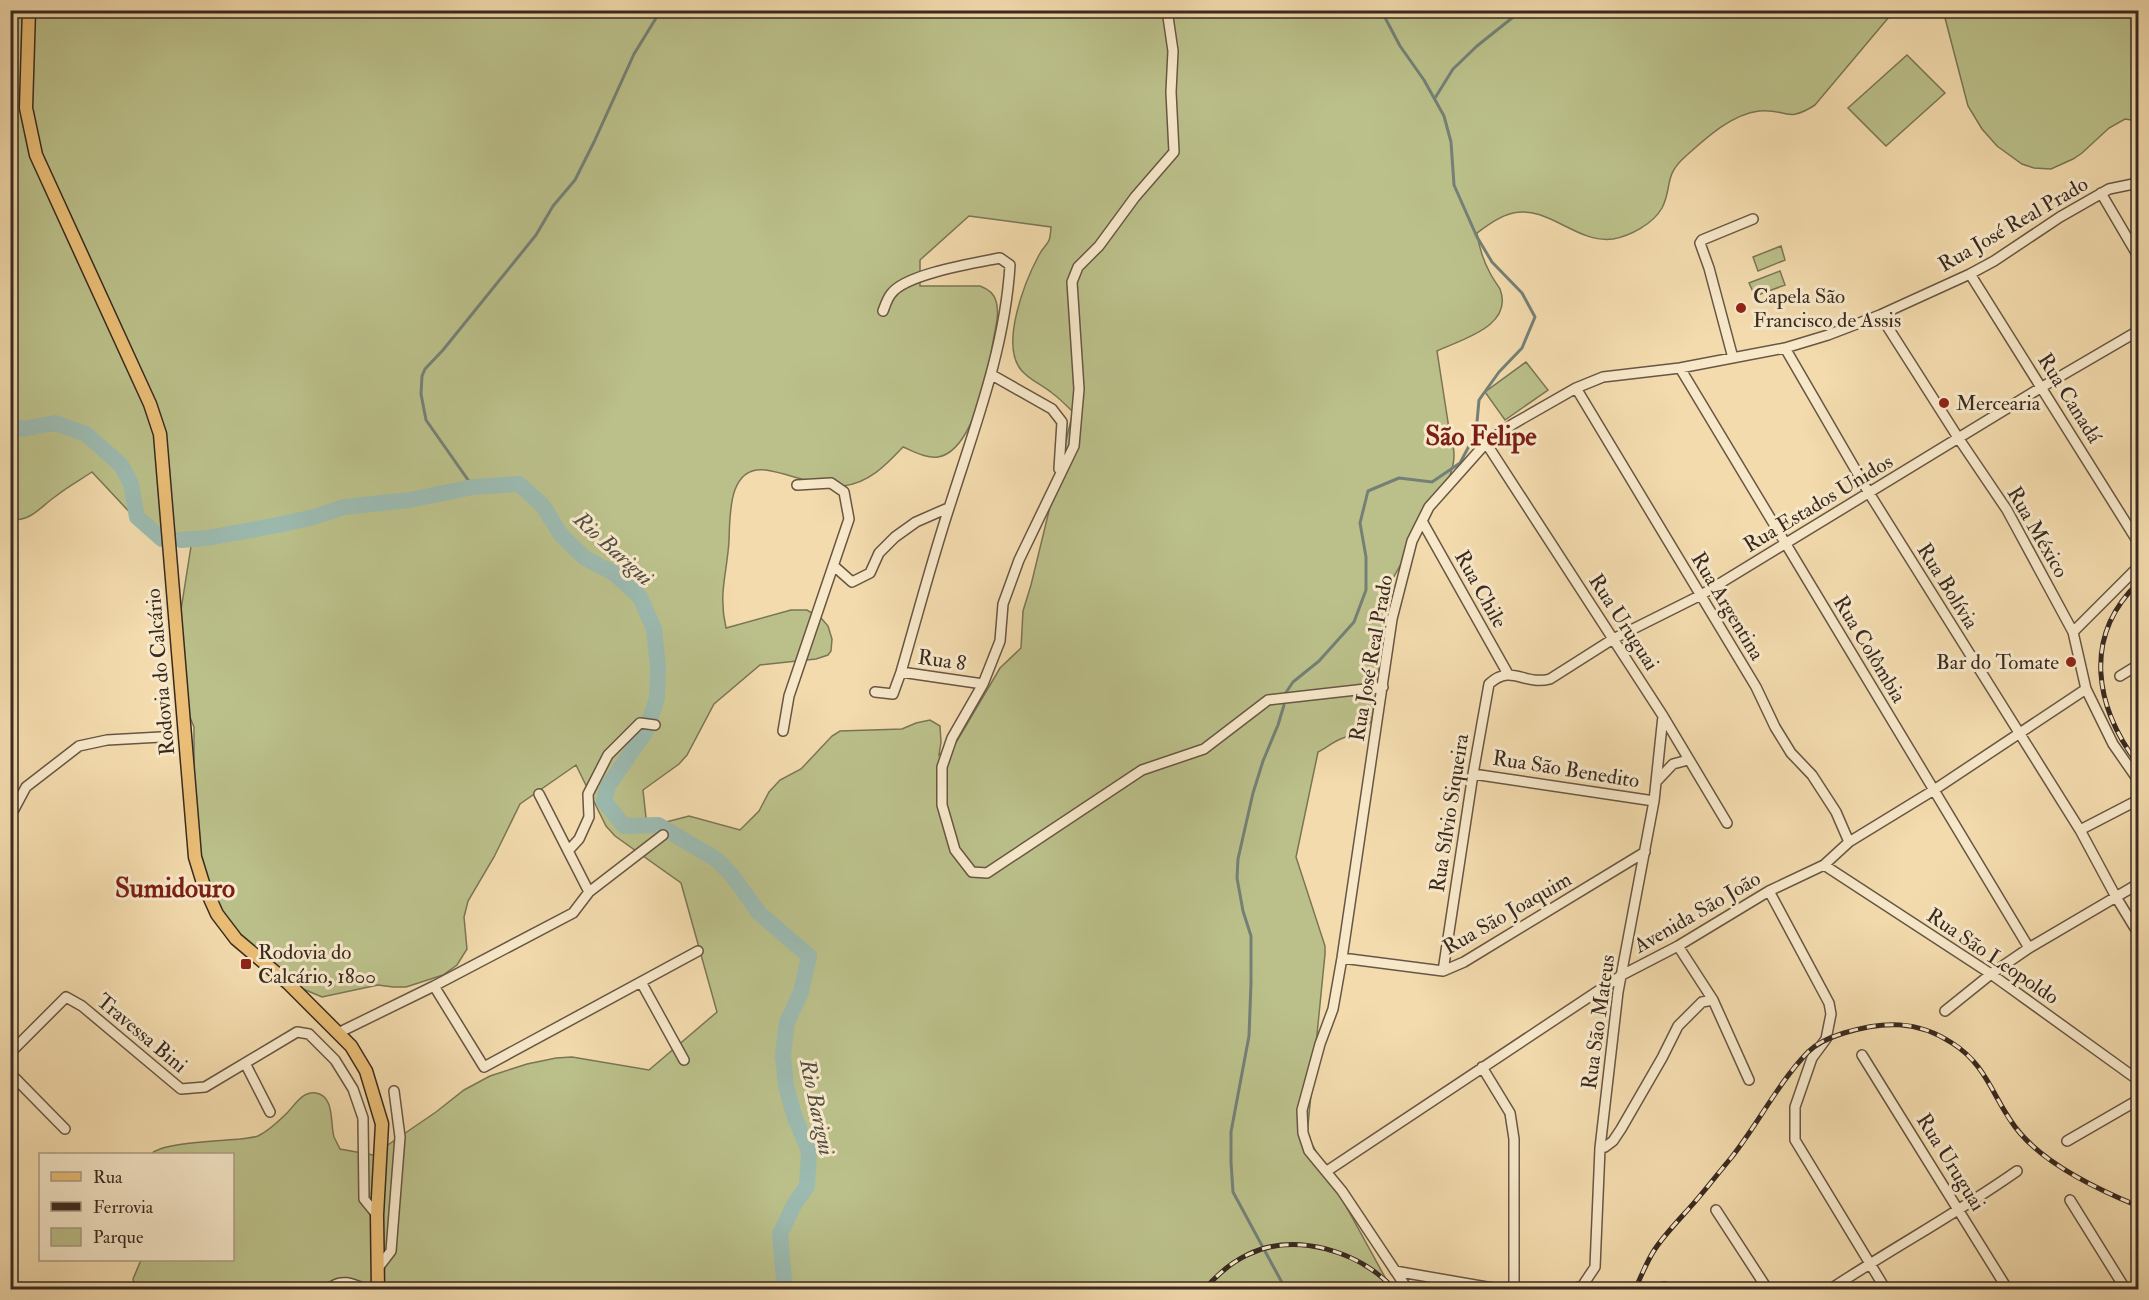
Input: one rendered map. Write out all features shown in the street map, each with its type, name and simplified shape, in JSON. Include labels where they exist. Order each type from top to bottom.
[{"type":"main road","name":"Rodovia do Calcário","points":[[29,10],[26,108],[36,155],[150,404],[160,434],[195,857],[203,883],[218,914],[236,939],[288,983],[351,1046],[366,1071],[382,1124],[377,1215],[378,1290]]},
{"type":"street","points":[[1167,10],[1173,51],[1174,152],[1135,197],[1099,246],[1078,267],[1072,282],[1079,389],[1074,446],[1015,571],[1003,604],[1000,641],[983,684],[952,738],[942,767],[942,806],[955,850],[972,872],[987,873],[1142,770],[1204,749],[1268,700],[1383,687]]},
{"type":"street","name":"Rua José Real Prado","points":[[1408,1290],[1327,1171],[1309,1151],[1303,1133],[1302,1110],[1320,1044],[1333,1009],[1392,619],[1412,541],[1429,507],[1486,443],[1513,424],[1576,388],[1603,377],[1680,368],[1785,348],[1828,335],[1880,315],[1994,261],[2109,189],[2139,183]]},
{"type":"street","points":[[2101,193],[2139,256]]},
{"type":"street","points":[[1733,358],[1700,243],[1702,240],[1753,219]]},
{"type":"street","points":[[883,311],[891,293],[907,283],[942,269],[1000,258],[1010,265],[1008,299],[992,375],[948,508],[901,672]]},
{"type":"street","name":"Rua Canadá","points":[[1970,273],[2139,542]]},
{"type":"street","name":"Rua México","points":[[1880,315],[2007,510],[2073,632],[2086,689],[2113,744],[2139,780]]},
{"type":"street","name":"Rua Estados Unidos","points":[[1508,674],[1539,682],[1550,679],[1613,639],[1701,595],[2042,387],[2139,331]]},
{"type":"street","name":"Rua Bolívia","points":[[1785,348],[1869,493],[2080,830],[2116,897],[2139,933]]},
{"type":"street","name":"Rua Colômbia","points":[[1680,368],[2029,948]]},
{"type":"street","points":[[992,375],[1052,409],[1062,422],[1058,478]]},
{"type":"street","name":"Rua Argentina","points":[[1576,388],[1756,687],[1775,727],[1791,753],[1812,776],[1830,803],[1849,842]]},
{"type":"street","name":"Rua Uruguai","points":[[1486,443],[1663,716],[1727,824]]},
{"type":"street","points":[[783,731],[789,696],[849,519],[844,492],[831,483],[797,485]]},
{"type":"street","points":[[834,566],[852,582],[870,573],[879,553],[895,537],[916,522],[948,508]]},
{"type":"street","name":"Rua Chile","points":[[1422,520],[1508,674]]},
{"type":"street","points":[[2073,632],[2139,567]]},
{"type":"street","points":[[2120,676],[2139,665]]},
{"type":"street","name":"Rua 8","points":[[875,692],[893,694],[901,672],[983,684]]},
{"type":"street","name":"Rua Sílvio Siqueira","points":[[1443,971],[1489,684],[1499,675],[1508,674]]},
{"type":"street","name":"Avenida São João","points":[[1327,1171],[1622,975],[1678,946],[1768,891],[1824,865],[1849,842],[1934,790],[2086,689]]},
{"type":"street","name":"Rua São Mateus","points":[[1572,1290],[1583,1285],[1595,1267],[1600,1148],[1618,992],[1654,801],[1663,716]]},
{"type":"street","points":[[568,851],[579,839],[589,817],[588,794],[608,755],[640,723],[655,725]]},
{"type":"street","points":[[10,817],[26,787],[80,746],[107,740],[161,737]]},
{"type":"street","points":[[1656,782],[1673,764],[1688,760]]},
{"type":"street","name":"Rua São Benedito","points":[[1473,774],[1654,801]]},
{"type":"street","points":[[539,794],[589,892]]},
{"type":"street","points":[[2080,830],[2139,800]]},
{"type":"street","points":[[338,1033],[435,987],[573,913],[589,892],[663,836]]},
{"type":"street","name":"Rua São Joaquim","points":[[1342,958],[1443,971],[1464,962],[1645,852]]},
{"type":"street","name":"Rua São Leopoldo","points":[[1824,865],[1991,974],[2139,1080]]},
{"type":"street","points":[[1945,1011],[1991,974],[2029,948],[2139,884]]},
{"type":"street","points":[[1768,891],[1829,1003],[1831,1014],[1826,1039],[1812,1058],[1805,1073],[1795,1107],[1795,1140],[1886,1290]]},
{"type":"street","points":[[1678,946],[1713,1000],[1749,1080]]},
{"type":"street","points":[[435,987],[484,1067],[698,951]]},
{"type":"street","points":[[641,982],[684,1060]]},
{"type":"street","name":"Travessa Bini","points":[[10,1053],[66,997],[82,1006],[181,1089],[205,1087],[297,1032],[309,1034],[335,1060],[352,1089],[363,1118],[364,1198],[377,1215]]},
{"type":"street","points":[[1600,1148],[1613,1141],[1621,1129],[1678,1026],[1702,1002],[1713,1000]]},
{"type":"street","name":"Rua Uruguai","points":[[1862,1055],[2008,1290]]},
{"type":"street","points":[[245,1063],[270,1112]]},
{"type":"street","points":[[1482,1067],[1510,1113],[1515,1139],[1514,1290]]},
{"type":"street","points":[[10,1073],[65,1129]]},
{"type":"street","points":[[378,1268],[391,1251],[400,1137],[394,1092]]},
{"type":"street","points":[[2067,1141],[2139,1100]]},
{"type":"street","points":[[1829,1290],[1869,1263],[1960,1210],[2017,1171]]},
{"type":"street","points":[[2070,1200],[2126,1290]]},
{"type":"street","points":[[1716,1210],[1767,1290]]},
{"type":"street","points":[[1395,1271],[1504,1290]]},
{"type":"street","points":[[328,1290],[338,1283],[347,1282],[367,1290]]},
{"type":"green space","points":[[10,11],[1894,11],[1815,105],[1798,114],[1768,111],[1749,113],[1729,122],[1702,142],[1674,169],[1665,200],[1658,214],[1634,232],[1613,239],[1600,239],[1587,236],[1538,214],[1526,212],[1503,216],[1477,233],[1485,263],[1500,289],[1502,302],[1500,313],[1493,322],[1472,336],[1437,351],[1453,447],[1453,467],[1387,589],[1375,712],[1366,728],[1318,752],[1296,857],[1325,946],[1307,1135],[1392,1290],[135,1289],[133,1279],[141,1261],[234,1261],[234,1153],[152,1153],[157,1150],[206,1141],[258,1136],[277,1122],[303,1096],[316,1093],[322,1095],[329,1105],[334,1137],[340,1149],[373,1155],[464,1090],[490,1076],[527,1064],[572,1057],[649,1070],[717,1012],[681,883],[615,836],[606,826],[576,765],[520,804],[494,857],[468,901],[464,917],[467,949],[457,965],[443,975],[406,987],[378,985],[322,997],[296,986],[233,931],[208,887],[200,853],[194,789],[194,727],[186,708],[178,629],[192,540],[136,519],[92,472],[30,516],[11,520]],"holes":[[[969,216],[1051,227],[1049,241],[1033,266],[1021,297],[1013,346],[1016,360],[1022,371],[1055,395],[1073,412],[1023,611],[1021,648],[1000,668],[957,741],[939,755],[940,726],[930,720],[902,729],[840,731],[832,736],[801,769],[780,780],[769,792],[759,811],[740,830],[689,816],[647,827],[643,790],[679,764],[687,755],[714,704],[760,665],[816,659],[828,655],[831,651],[832,639],[828,626],[822,619],[807,610],[791,610],[726,628],[723,594],[731,506],[738,483],[744,475],[766,470],[818,483],[843,486],[869,477],[903,447],[929,457],[938,457],[950,452],[961,441],[977,408],[991,355],[998,311],[995,298],[988,290],[980,286],[920,286],[920,260]]]},
{"type":"green space","points":[[1937,11],[2138,11],[2138,121],[2125,119],[2109,128],[2082,153],[2051,169],[2034,168],[2022,164],[1997,146],[1982,129],[1968,106],[1944,14]]},
{"type":"green space","points":[[1907,55],[1945,93],[1886,146],[1848,108]]},
{"type":"green space","points":[[1781,246],[1785,260],[1758,271],[1753,257]]},
{"type":"green space","points":[[1780,271],[1785,285],[1755,296],[1749,283]]},
{"type":"green space","points":[[1526,362],[1548,390],[1505,420],[1485,392]]},
{"type":"waterway","points":[[473,487],[426,420],[421,394],[422,376],[425,369],[536,235],[553,206],[575,180],[634,54],[661,10]]},
{"type":"waterway","points":[[1285,694],[1293,682],[1319,661],[1354,622],[1366,590],[1366,557],[1360,523],[1368,491],[1399,478],[1432,482],[1460,463],[1476,433],[1479,400],[1499,372],[1522,348],[1535,317],[1522,293],[1492,262],[1477,237],[1454,185],[1451,142],[1444,116],[1424,80],[1400,46],[1381,10]]},
{"type":"waterway","points":[[1435,98],[1453,69],[1477,46],[1522,10]]},
{"type":"waterway","name":"Rio Barigui","points":[[10,425],[22,429],[55,423],[86,434],[121,465],[131,484],[137,517],[162,539]]},
{"type":"waterway","name":"Rio Barigui","points":[[181,540],[207,538],[278,525],[344,507],[410,500],[473,487],[519,484],[543,506],[561,535],[585,558],[615,574],[640,597],[654,629],[658,668],[657,698],[646,731],[608,786],[604,801],[624,826],[658,825],[716,859],[731,874],[759,913],[809,956],[801,992],[787,1022],[783,1055],[786,1086],[795,1118],[809,1151],[807,1186],[794,1205],[780,1234],[785,1290]]},
{"type":"waterway","points":[[1284,705],[1253,793],[1238,859],[1237,878],[1243,911],[1251,936],[1251,983],[1249,1036],[1231,1132],[1231,1162],[1233,1192],[1286,1290]]},
{"type":"railway","points":[[2138,583],[2120,604],[2108,626],[2102,649],[2101,672],[2104,696],[2112,719],[2123,742],[2138,764]]},
{"type":"railway","points":[[1635,1290],[1649,1258],[1660,1242],[1731,1158],[1797,1064],[1816,1045],[1844,1033],[1872,1026],[1913,1027],[1939,1035],[1952,1043],[1975,1063],[2011,1121],[2032,1145],[2075,1176],[2138,1206]]},
{"type":"railway","points":[[1204,1290],[1224,1270],[1241,1258],[1266,1248],[1285,1245],[1306,1245],[1345,1255],[1381,1276],[1395,1290]]},
{"type":"place","name":"Capela São Francisco de Assis","points":[[1741,308]]},
{"type":"place","name":"Mercearia","points":[[1944,403]]},
{"type":"place","name":"Bar do Tomate","points":[[2071,662]]},
{"type":"place","name":"Rodovia do Calcário, 1800","points":[[246,964]]},
{"type":"district","name":"São Felipe","points":[[1481,436]]},
{"type":"district","name":"Sumidouro","points":[[175,888]]}]
